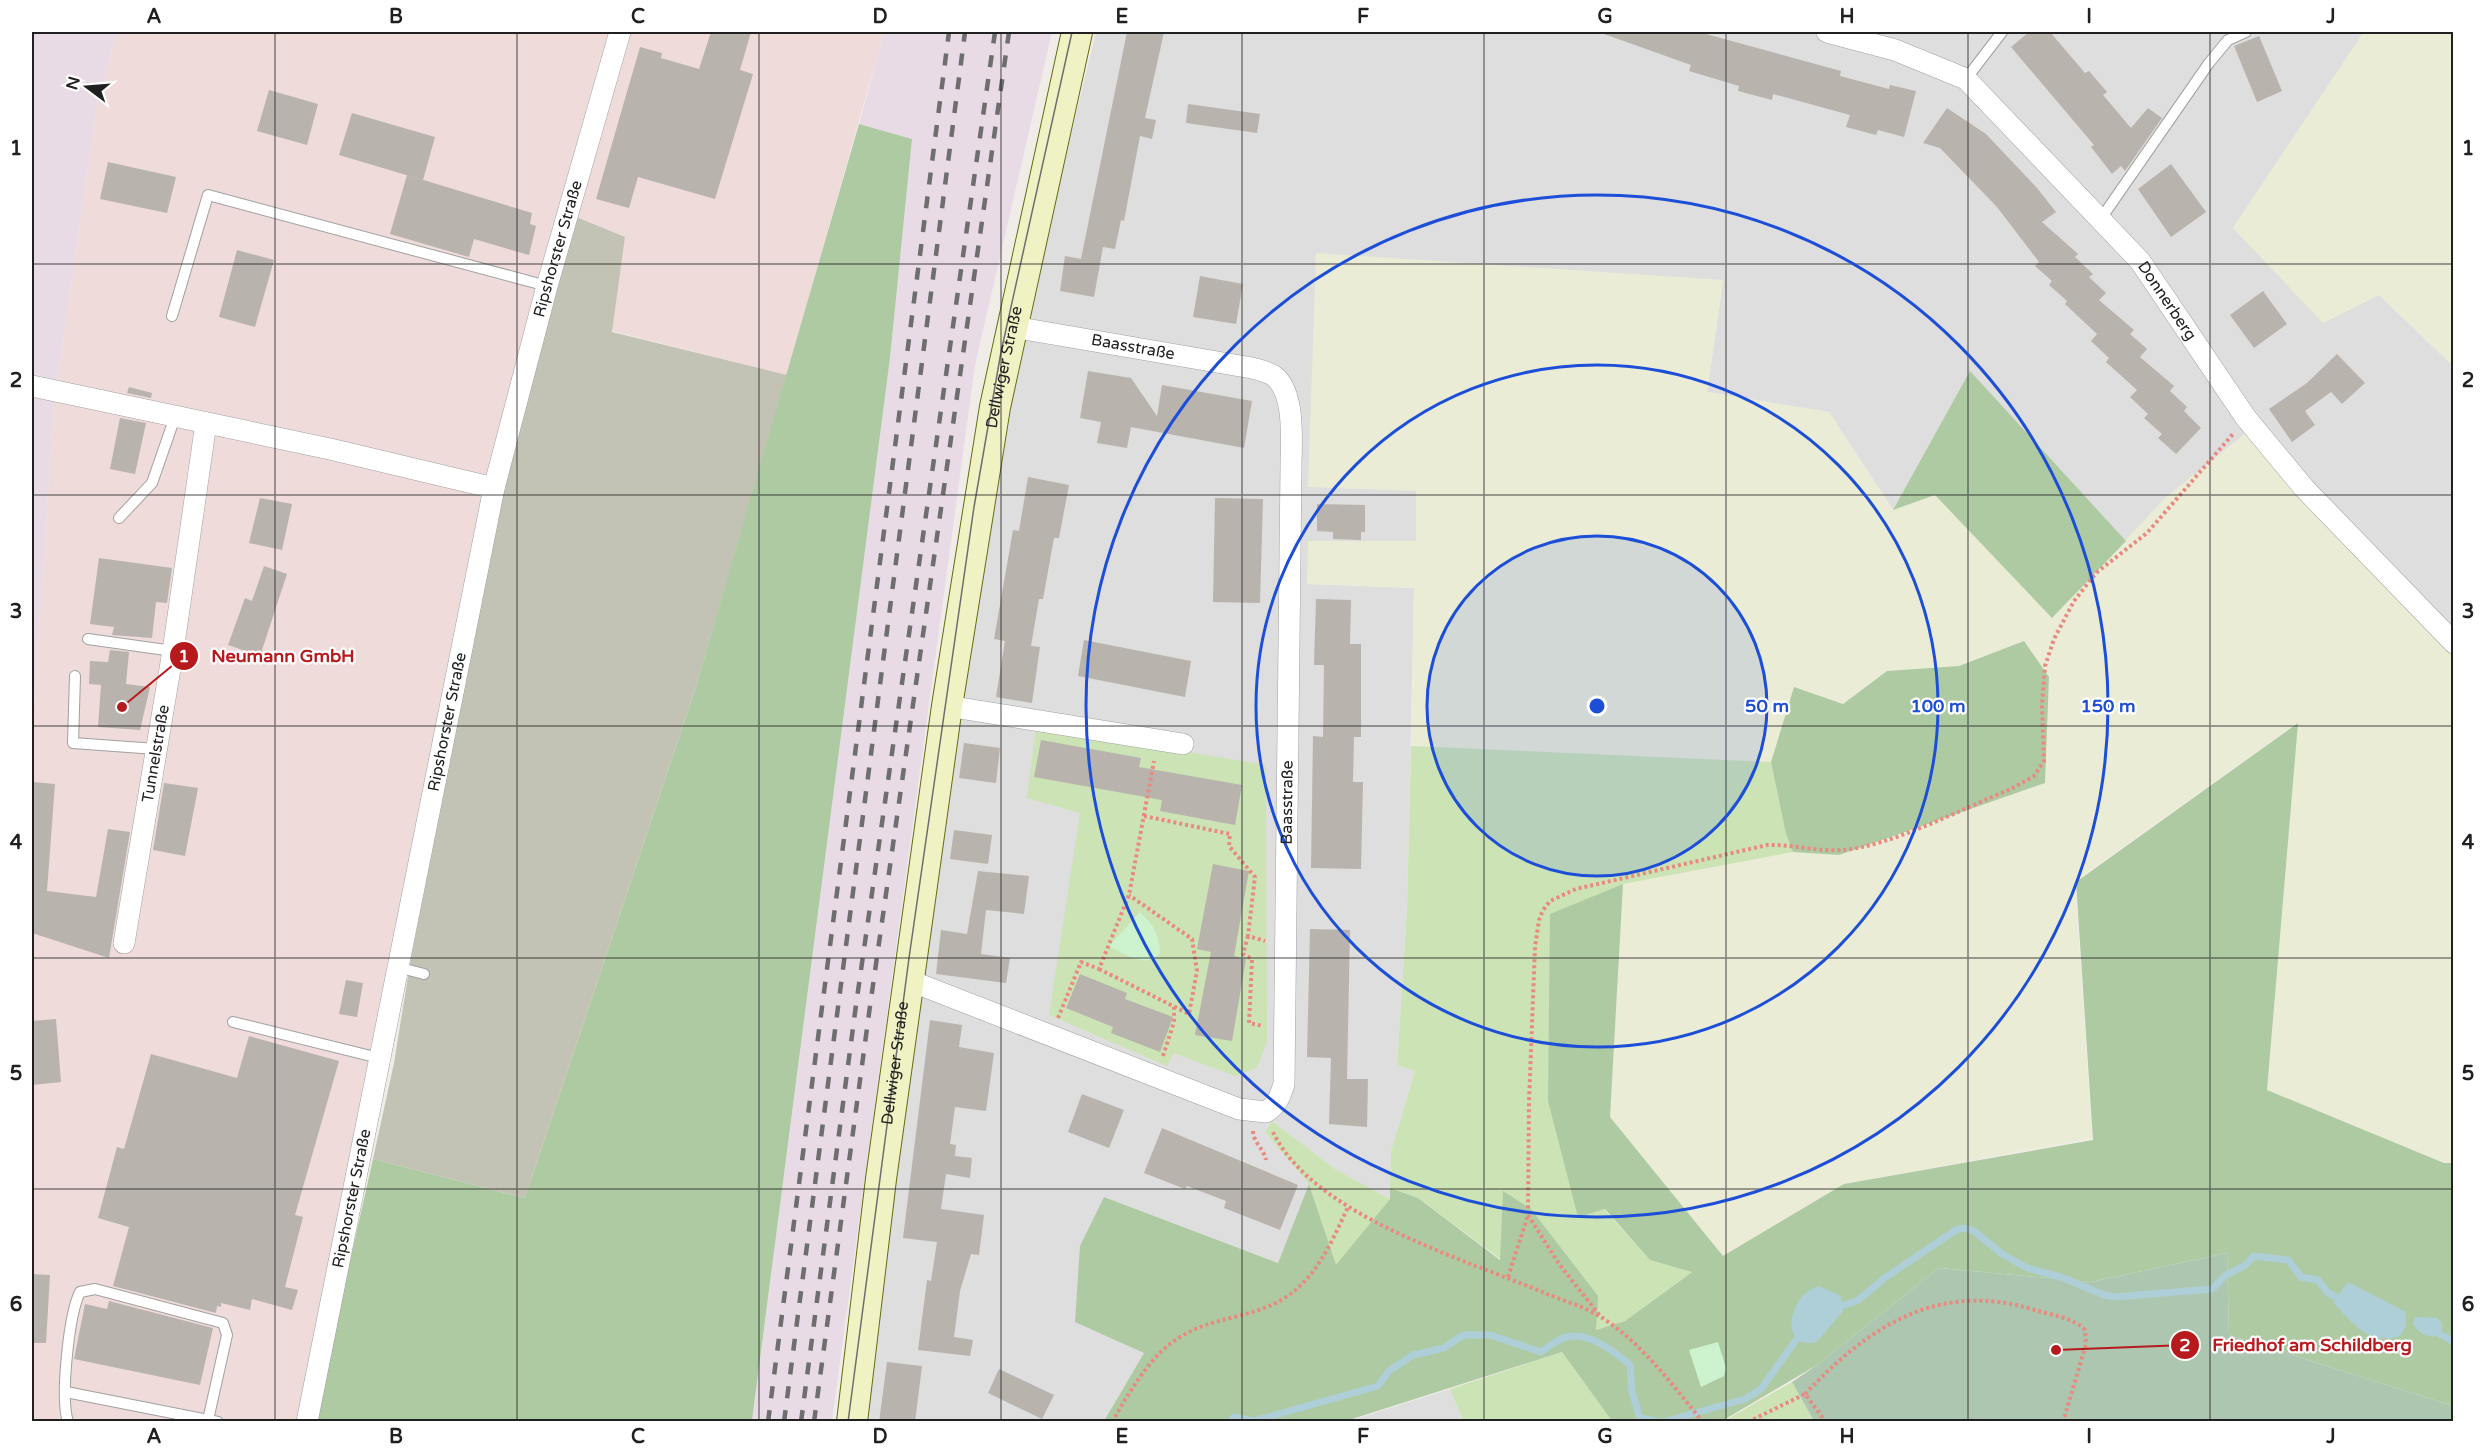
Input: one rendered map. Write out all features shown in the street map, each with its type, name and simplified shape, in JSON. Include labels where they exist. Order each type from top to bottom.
[{"type":"main road","name":"Dellwiger Straße","points":[[852,1422],[908,980],[947,706],[995,407],[1077,32]]},
{"type":"street","name":"Ripshorster Straße","points":[[308,1422],[494,488],[547,286],[620,32]]},
{"type":"street","name":"Donnerberg","points":[[1827,32],[1897,41],[1966,79],[2140,261],[2246,418],[2304,488],[2454,643]]},
{"type":"street","name":"Baasstraße","points":[[1013,327],[1252,368],[1276,377],[1290,406],[1284,1084],[1275,1106],[1259,1112]]},
{"type":"street","points":[[32,386],[494,488]]},
{"type":"street","name":"Tunnelstraße","points":[[124,943],[173,651],[206,423]]},
{"type":"street","points":[[947,706],[1183,744]]},
{"type":"street","points":[[908,980],[1156,1077],[1259,1112]]},
{"type":"lane","points":[[1966,79],[2002,32]]},
{"type":"lane","points":[[2100,220],[2209,63],[2228,40],[2246,32]]},
{"type":"lane","points":[[172,316],[208,195],[547,286]]},
{"type":"lane","points":[[118,518],[152,483],[175,417]]},
{"type":"lane","points":[[88,639],[173,651]]},
{"type":"lane","points":[[75,676],[73,743],[156,749]]},
{"type":"lane","points":[[397,968],[424,974]]},
{"type":"lane","points":[[233,1022],[379,1058]]},
{"type":"lane","points":[[66,1392],[213,1421],[227,1335],[224,1323],[95,1289],[80,1292],[74,1303],[66,1392],[68,1422]]},
{"type":"path","points":[[1508,1277],[1528,1215],[1529,1102],[1535,947],[1539,920],[1550,901],[1576,889],[1617,878],[1767,845],[1784,844],[1840,851],[1868,846],[2012,789],[2034,776],[2044,761],[2042,705],[2045,666],[2054,639],[2074,601],[2096,573],[2147,533],[2246,418]]},
{"type":"path","points":[[1099,969],[1129,896],[1158,740]]},
{"type":"path","points":[[1144,816],[1230,834],[1229,846],[1255,877],[1248,936],[1243,954],[1252,959],[1249,1023],[1261,1025]]},
{"type":"path","points":[[1050,1036],[1081,963],[1099,969],[1189,1014],[1197,971],[1192,939],[1129,896]]},
{"type":"path","points":[[1248,936],[1262,940]]},
{"type":"path","points":[[1156,1077],[1174,1022],[1174,1006]]},
{"type":"path","points":[[1259,1112],[1253,1137],[1264,1152],[1266,1160]]},
{"type":"path","points":[[1259,1112],[1277,1139],[1308,1177],[1348,1207],[1423,1242],[1600,1317]]},
{"type":"path","points":[[1112,1422],[1163,1350],[1190,1332],[1216,1320],[1249,1312],[1283,1298],[1308,1276],[1322,1261],[1348,1207]]},
{"type":"path","points":[[1528,1215],[1559,1264],[1600,1317],[1643,1352],[1703,1422]]},
{"type":"path","points":[[1748,1422],[1805,1394],[1828,1369],[1882,1328],[1906,1314],[1930,1306],[1982,1299],[2011,1302],[2073,1322],[2085,1330],[2086,1344],[2063,1422]]},
{"type":"path","points":[[1805,1394],[1826,1422]]},
{"type":"shaded area","points":[[32,32],[117,32],[99,92],[54,401],[32,735]]},
{"type":"shaded area","points":[[117,32],[884,32],[787,375],[612,331],[625,237],[574,216],[302,1421],[32,1422],[32,735],[54,401],[99,92]]},
{"type":"shaded area","points":[[884,32],[1052,32],[975,365],[832,1421],[752,1422],[890,358],[912,139],[859,124]]},
{"type":"shaded area","points":[[1096,32],[2364,32],[2233,228],[2379,295],[2453,366],[2453,636],[2165,498],[2126,541],[1970,372],[1893,510],[1829,412],[1707,392],[1723,281],[1417,491],[1416,541],[1308,542],[1308,584],[1414,588],[1407,908],[1397,1065],[1415,1071],[1391,1151],[1390,1199],[1335,1169],[1272,1121],[1265,1132],[1309,1184],[1278,1263],[1104,1197],[1144,1353],[1104,1421],[869,1422],[881,1179],[976,529]]},
{"type":"shaded area","points":[[574,216],[625,237],[612,332],[787,375],[694,693],[525,1198],[373,1159],[394,1063],[410,964],[502,492]]},
{"type":"shaded area","points":[[1450,1389],[1463,1421],[1346,1422]]},
{"type":"green space","points":[[2364,32],[2453,32],[2453,366],[2379,295],[2323,323],[2233,228]]},
{"type":"green space","points":[[859,124],[912,139],[890,358],[752,1421],[314,1422],[373,1159],[525,1198],[694,693]]},
{"type":"green space","points":[[1316,253],[1723,280],[1707,392],[1829,412],[1893,510],[1935,495],[2052,618],[2165,498],[2252,428],[2453,645],[2453,1163],[2444,1163],[2267,1090],[2297,723],[2075,881],[2092,1138],[1844,1184],[1723,1256],[1610,1117],[1623,884],[1793,852],[1839,855],[2024,641],[1959,666],[1887,671],[1843,704],[1794,687],[1771,762],[1411,746],[1414,588],[1307,584],[1308,541],[1416,541],[1416,491],[1308,487]]},
{"type":"green space","points":[[1970,371],[2126,541],[2052,618],[1935,495],[1893,510]]},
{"type":"green space","points":[[2024,641],[2049,677],[2045,783],[1839,855],[1793,852],[1786,834],[1771,762],[1794,687],[1843,704],[1887,671],[1959,666]]},
{"type":"green space","points":[[2298,723],[2267,1090],[2444,1163],[2453,1163],[2453,1406],[2229,1335],[2227,1253],[2091,1282],[1939,1268],[1817,1365],[1722,1421],[1612,1421],[1562,1352],[1346,1421],[1104,1421],[1144,1353],[1075,1322],[1080,1246],[1104,1197],[1278,1263],[1309,1184],[1336,1265],[1390,1199],[1390,1188],[1418,1198],[1500,1260],[1503,1191],[1531,1209],[1598,1296],[1596,1330],[1625,1321],[1692,1272],[1650,1260],[1605,1209],[1578,1217],[1548,1101],[1550,914],[1623,884],[1610,1117],[1723,1256],[1844,1184],[2093,1140],[2076,882]]},
{"type":"green space","points":[[1036,727],[1266,765],[1267,1041],[1257,1068],[1235,1076],[1174,1053],[1167,1066],[1049,1015],[1080,813],[1027,798]]},
{"type":"green space","points":[[1411,746],[1771,762],[1786,834],[1793,852],[1623,884],[1550,915],[1578,1216],[1604,1209],[1650,1260],[1693,1271],[1625,1321],[1596,1330],[1418,1198],[1390,1188],[1391,1151],[1415,1071],[1397,1065],[1407,908]]},
{"type":"green space","points":[[1140,912],[1152,926],[1158,940],[1160,953],[1148,960],[1135,959],[1109,946]]},
{"type":"green space","points":[[1272,1121],[1335,1169],[1390,1199],[1336,1266],[1309,1184],[1265,1132]]},
{"type":"green space","points":[[2227,1253],[2229,1335],[2453,1406],[2453,1421],[1814,1421],[1792,1382],[1817,1365],[1939,1268],[2091,1282]]},
{"type":"green space","points":[[1718,1342],[1726,1368],[1724,1376],[1701,1387],[1689,1350]]},
{"type":"green space","points":[[1562,1352],[1612,1421],[1463,1421],[1450,1389]]},
{"type":"green space","points":[[1792,1382],[1814,1421],[1722,1422]]},
{"type":"water","points":[[2348,1282],[2406,1312],[2406,1326],[2400,1336],[2389,1339],[2370,1335],[2347,1317],[2333,1302]]},
{"type":"water","points":[[1819,1286],[1841,1296],[1843,1311],[1817,1342],[1805,1343],[1796,1338],[1792,1331],[1794,1309],[1808,1291]]},
{"type":"water","points":[[2415,1317],[2437,1318],[2442,1323],[2441,1334],[2429,1336],[2418,1331],[2413,1324]]},
{"type":"building","points":[[711,32],[751,32],[740,70],[753,74],[715,199],[638,177],[629,208],[596,199],[640,47],[662,53],[661,58],[699,69]]},
{"type":"building","points":[[1127,32],[1164,32],[1145,118],[1156,120],[1152,139],[1140,136],[1124,221],[1121,220],[1115,249],[1103,247],[1094,297],[1060,291],[1065,256],[1081,259]]},
{"type":"building","points":[[1604,32],[1699,32],[1841,71],[1840,76],[1889,89],[1890,85],[1916,91],[1904,137],[1878,130],[1876,135],[1846,127],[1850,115],[1773,94],[1772,100],[1738,91],[1739,86],[1689,71],[1691,65],[1604,34]]},
{"type":"building","points":[[2029,32],[2050,32],[2085,73],[2089,71],[2107,92],[2103,95],[2131,128],[2148,108],[2162,118],[2125,171],[2121,166],[2112,174],[2091,147],[2094,145],[2011,47]]},
{"type":"building","points":[[2259,36],[2282,91],[2257,102],[2234,46]]},
{"type":"building","points":[[269,90],[318,104],[307,145],[257,131]]},
{"type":"building","points":[[1188,104],[1260,114],[1257,133],[1186,123]]},
{"type":"building","points":[[1947,108],[1986,134],[2037,188],[2056,212],[2042,222],[2078,254],[2075,257],[2093,274],[2089,277],[2106,293],[2099,300],[2134,330],[2130,334],[2147,349],[2140,357],[2174,386],[2170,391],[2187,407],[2184,411],[2201,428],[2176,454],[2158,438],[2162,434],[2144,418],[2148,414],[2130,397],[2137,390],[2106,362],[2109,358],[2091,341],[2097,334],[2065,304],[2067,301],[2049,285],[2052,281],[2035,266],[2039,262],[1997,207],[1940,148],[1923,143]]},
{"type":"building","points":[[352,113],[435,137],[423,180],[339,155]]},
{"type":"building","points":[[108,162],[176,177],[167,213],[100,199]]},
{"type":"building","points":[[2171,164],[2206,212],[2171,237],[2138,189]]},
{"type":"building","points":[[407,175],[532,213],[530,224],[536,226],[529,255],[474,239],[469,257],[390,234]]},
{"type":"building","points":[[237,250],[274,260],[255,327],[219,317]]},
{"type":"building","points":[[1200,276],[1243,284],[1236,324],[1193,317]]},
{"type":"building","points":[[2263,291],[2287,324],[2254,348],[2230,315]]},
{"type":"building","points":[[2337,354],[2365,383],[2342,404],[2331,392],[2305,411],[2315,425],[2292,442],[2269,409],[2307,383]]},
{"type":"building","points":[[1088,371],[1131,378],[1157,416],[1162,385],[1252,401],[1244,448],[1131,427],[1127,448],[1097,443],[1101,422],[1080,418]]},
{"type":"building","points":[[129,387],[152,393],[151,398],[127,393]]},
{"type":"building","points":[[120,418],[146,423],[135,474],[110,469]]},
{"type":"building","points":[[1028,477],[1069,485],[1059,538],[1054,538],[1043,599],[1039,599],[1031,646],[1040,647],[1032,703],[996,697],[1005,641],[994,639],[1013,530],[1019,531]]},
{"type":"building","points":[[260,498],[292,504],[282,550],[249,543]]},
{"type":"building","points":[[1215,498],[1263,499],[1260,603],[1213,602]]},
{"type":"building","points":[[1317,504],[1365,505],[1365,532],[1361,532],[1361,540],[1333,539],[1333,532],[1317,531]]},
{"type":"building","points":[[99,558],[172,568],[167,603],[156,602],[152,638],[112,635],[114,627],[90,624]]},
{"type":"building","points":[[264,566],[287,574],[260,656],[228,645],[245,598],[252,601]]},
{"type":"building","points":[[1316,599],[1351,600],[1350,644],[1361,644],[1361,737],[1354,737],[1353,782],[1363,782],[1361,869],[1311,868],[1313,736],[1323,737],[1324,665],[1314,665]]},
{"type":"building","points":[[1084,640],[1191,661],[1185,697],[1078,676]]},
{"type":"building","points":[[110,650],[129,652],[126,684],[150,687],[140,730],[98,727],[101,685],[89,684],[90,661],[108,662]]},
{"type":"building","points":[[1041,740],[1141,758],[1139,767],[1242,785],[1235,825],[1160,811],[1162,800],[1034,777]]},
{"type":"building","points":[[964,743],[1000,748],[996,783],[959,778]]},
{"type":"building","points":[[33,782],[55,784],[47,891],[96,897],[108,829],[130,832],[109,958],[32,933]]},
{"type":"building","points":[[164,783],[198,788],[185,856],[153,850]]},
{"type":"building","points":[[954,830],[992,835],[988,864],[950,859]]},
{"type":"building","points":[[1213,864],[1249,871],[1234,956],[1246,959],[1232,1041],[1195,1035],[1211,952],[1197,949]]},
{"type":"building","points":[[978,871],[1029,876],[1024,914],[986,910],[981,954],[1010,958],[1006,983],[936,974],[941,930],[967,934]]},
{"type":"building","points":[[1310,929],[1350,930],[1347,1079],[1368,1079],[1367,1127],[1329,1124],[1331,1058],[1307,1057]]},
{"type":"building","points":[[1080,974],[1127,993],[1125,999],[1173,1017],[1160,1052],[1111,1033],[1113,1027],[1066,1008]]},
{"type":"building","points":[[346,980],[363,983],[357,1017],[339,1014]]},
{"type":"building","points":[[56,1019],[61,1082],[32,1085],[32,1021]]},
{"type":"building","points":[[930,1020],[962,1025],[959,1047],[994,1053],[986,1111],[955,1107],[950,1144],[956,1145],[955,1156],[972,1158],[970,1178],[946,1174],[941,1209],[984,1215],[979,1255],[971,1254],[960,1291],[954,1337],[973,1340],[970,1356],[918,1350],[927,1280],[931,1281],[937,1242],[903,1238]]},
{"type":"building","points":[[249,1036],[339,1061],[295,1215],[303,1217],[285,1287],[298,1290],[292,1310],[252,1299],[250,1310],[221,1303],[221,1307],[217,1306],[216,1313],[113,1286],[129,1227],[98,1218],[117,1147],[124,1149],[151,1054],[237,1078]]},
{"type":"building","points":[[1082,1094],[1124,1110],[1109,1148],[1068,1132]]},
{"type":"building","points":[[1162,1128],[1298,1185],[1280,1230],[1224,1208],[1226,1201],[1187,1186],[1185,1189],[1144,1173]]},
{"type":"building","points":[[32,1274],[50,1275],[46,1343],[32,1343]]},
{"type":"building","points":[[109,1301],[213,1328],[200,1385],[74,1359],[85,1304],[107,1309]]},
{"type":"building","points":[[887,1362],[922,1366],[915,1422],[879,1422]]},
{"type":"building","points":[[999,1369],[1054,1395],[1042,1419],[988,1393]]},
{"type":"waterway","points":[[1835,1308],[1857,1301],[1886,1277],[1956,1230],[1964,1228],[1974,1231],[2002,1254],[2027,1268],[2061,1277],[2104,1295],[2115,1297],[2212,1289],[2226,1275],[2244,1266],[2254,1256],[2288,1260],[2301,1277],[2318,1280],[2328,1293],[2342,1300]]},
{"type":"waterway","points":[[2435,1331],[2454,1342]]},
{"type":"waterway","points":[[1663,1422],[1745,1399],[1761,1389],[1801,1333]]},
{"type":"waterway","points":[[1230,1422],[1234,1417],[1254,1421],[1378,1386],[1389,1371],[1413,1355],[1444,1348],[1463,1335],[1490,1335],[1541,1352],[1558,1340],[1570,1336],[1589,1339],[1616,1353],[1630,1365],[1632,1392],[1640,1418],[1660,1422]]},
{"type":"tram line","points":[[848,1422],[909,958],[974,507],[1001,352],[1072,32]]},
{"type":"railway","points":[[768,1422],[949,32]]},
{"type":"railway","points":[[784,1422],[965,32]]},
{"type":"railway","points":[[801,1422],[856,1005],[995,32]]},
{"type":"railway","points":[[814,1422],[870,1006],[1009,32]]},
{"type":"place","name":"Neumann GmbH","points":[[122,707]]},
{"type":"place","name":"Friedhof am Schildberg","points":[[2056,1350]]}]
